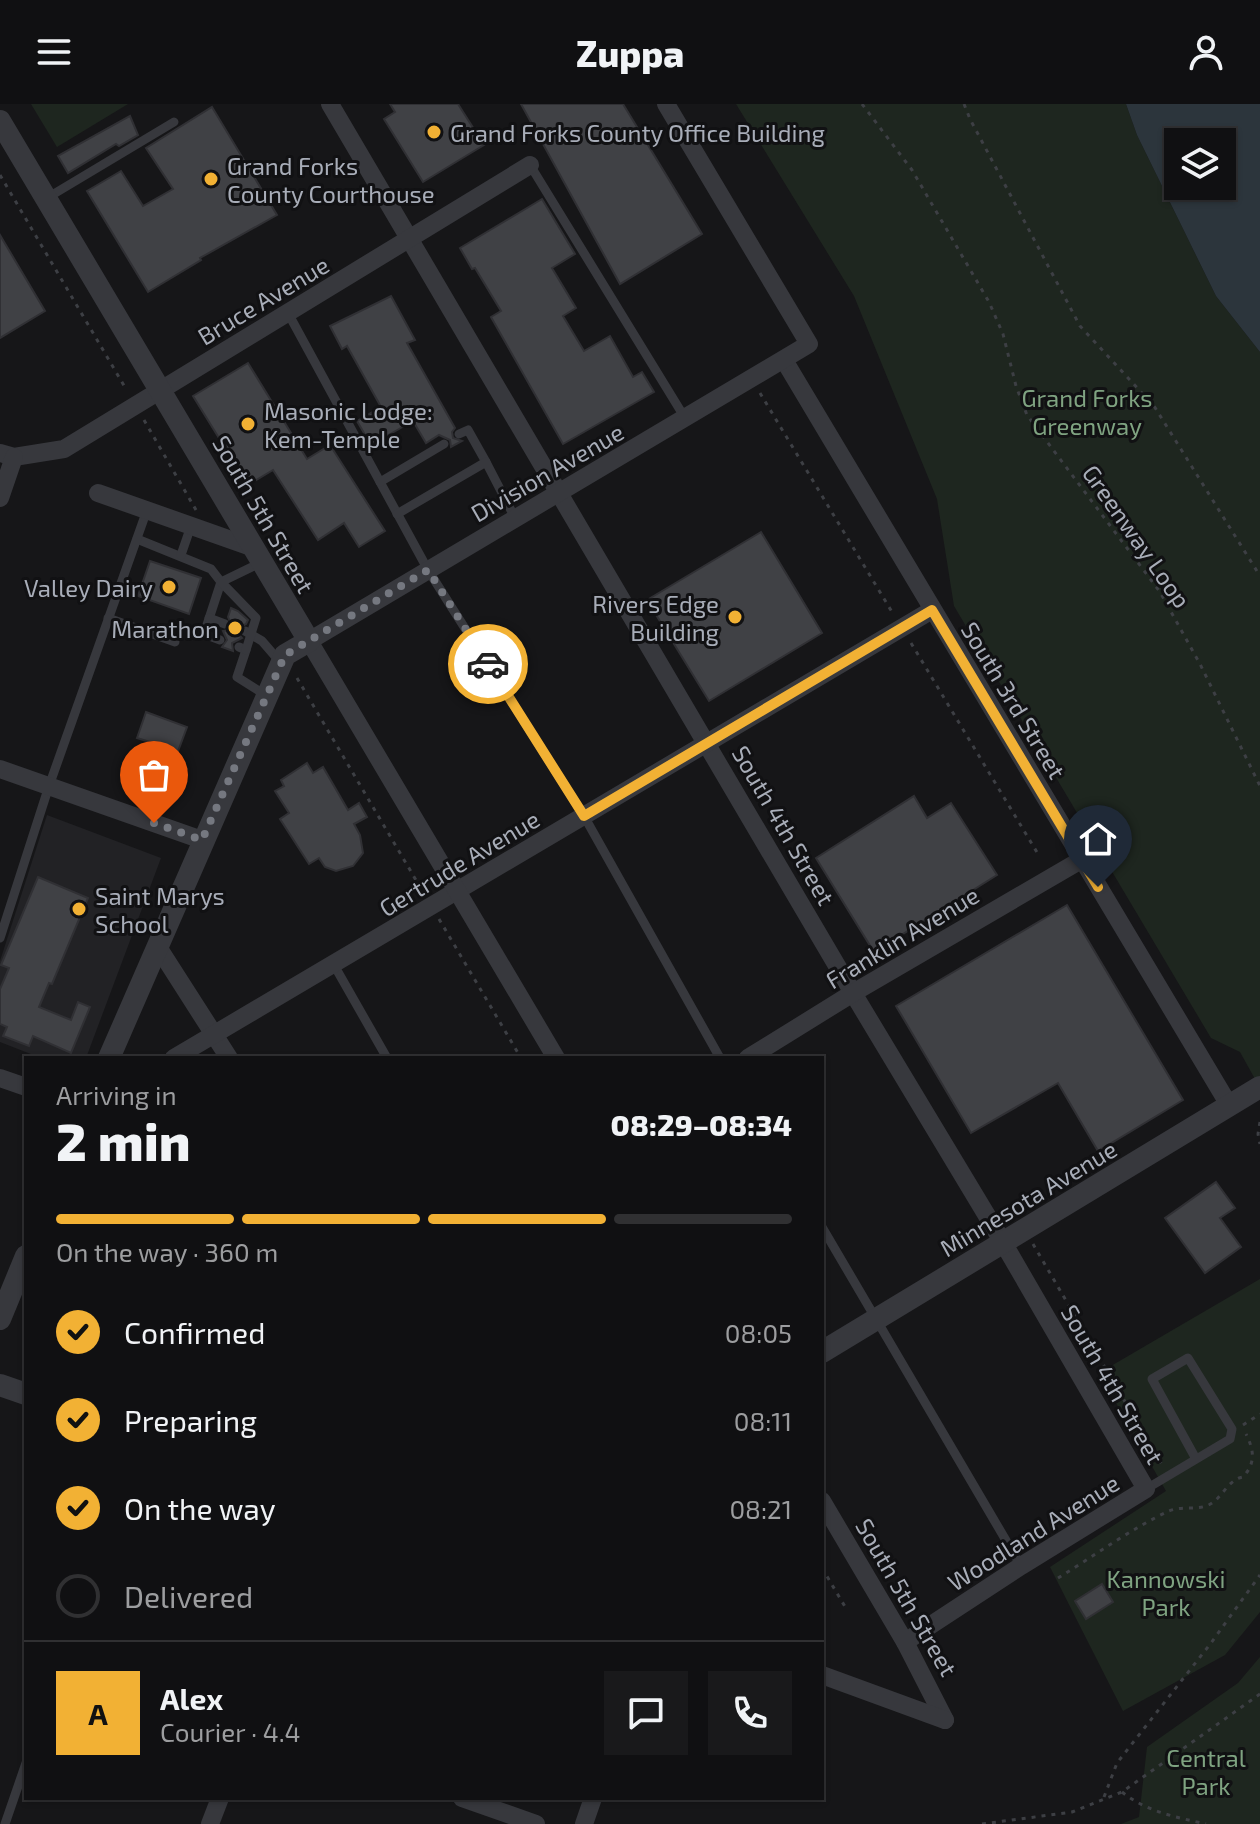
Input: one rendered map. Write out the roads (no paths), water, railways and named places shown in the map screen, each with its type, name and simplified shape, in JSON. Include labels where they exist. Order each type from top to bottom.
[{"type":"street","name":"South 4th Street","points":[[330,104],[1146,1489]]},
{"type":"street","name":"Division Avenue","points":[[309,641],[809,344],[666,104]]},
{"type":"street","name":"South 5th Street","points":[[0,121],[555,1056]]},
{"type":"street","name":"Bruce Avenue","points":[[7,455],[64,449],[530,165]]},
{"type":"street","name":"South 3rd Street","points":[[784,360],[1229,1105]]},
{"type":"street","points":[[0,498],[7,455]]},
{"type":"street","points":[[98,493],[191,526],[258,555]]},
{"type":"street","name":"Gertrude Avenue","points":[[178,1056],[932,610]]},
{"type":"street","points":[[110,1056],[281,663],[285,655],[309,641]]},
{"type":"street","points":[[0,769],[202,840]]},
{"type":"street","name":"Franklin Avenue","points":[[751,1056],[1081,860]]},
{"type":"street","points":[[158,947],[228,1056]]},
{"type":"street","points":[[0,1078],[24,1086]]},
{"type":"street","name":"Minnesota Avenue","points":[[824,1351],[1260,1087]]},
{"type":"street","points":[[0,1319],[24,1261]]},
{"type":"street","points":[[0,1385],[24,1393]]},
{"type":"street","name":"Woodland Avenue","points":[[905,1642],[1146,1489]]},
{"type":"street","name":"South 5th Street","points":[[824,1504],[905,1642],[945,1720],[824,1676]]},
{"type":"street","points":[[210,1824],[219,1800]]},
{"type":"street","points":[[468,1800],[536,1824]]},
{"type":"street","points":[[584,1824],[592,1800]]},
{"type":"lane","points":[[47,198],[174,122]]},
{"type":"lane","points":[[530,165],[685,418]]},
{"type":"lane","points":[[288,313],[428,570],[584,816],[719,1056]]},
{"type":"lane","points":[[459,434],[468,430],[515,518]]},
{"type":"lane","points":[[380,482],[444,444]]},
{"type":"lane","points":[[397,514],[486,462]]},
{"type":"lane","points":[[0,938],[49,786],[147,510]]},
{"type":"lane","points":[[181,555],[191,526]]},
{"type":"lane","points":[[137,539],[211,569],[256,618],[248,632],[237,677],[267,696]]},
{"type":"lane","points":[[220,640],[204,634],[221,582],[258,555]]},
{"type":"lane","points":[[108,618],[175,642]]},
{"type":"lane","points":[[209,618],[225,624]]},
{"type":"lane","points":[[248,632],[262,641],[281,663]]},
{"type":"lane","points":[[334,965],[386,1056]]},
{"type":"lane","points":[[824,1230],[1021,1566]]},
{"type":"lane","points":[[1146,1489],[1230,1439],[1232,1429],[1188,1358],[1152,1379],[1196,1459]]},
{"type":"lane","points":[[5,1824],[24,1769]]},
{"type":"place","name":"Grand Forks County Office Building","points":[[434,132]]},
{"type":"place","name":"Grand Forks County Courthouse","points":[[211,179]]},
{"type":"place","name":"Masonic Lodge: Kem-Temple","points":[[248,424]]},
{"type":"place","name":"Valley Dairy","points":[[169,587]]},
{"type":"place","name":"Rivers Edge Building","points":[[735,617]]},
{"type":"place","name":"Marathon","points":[[235,628]]},
{"type":"place","name":"Saint Marys School","points":[[79,909]]},
{"type":"park label","name":"Grand Forks Greenway","points":[[1087,411]]},
{"type":"park label","name":"Kannowski Park","points":[[1166,1592]]},
{"type":"park label","name":"Central Park","points":[[1206,1771]]}]
